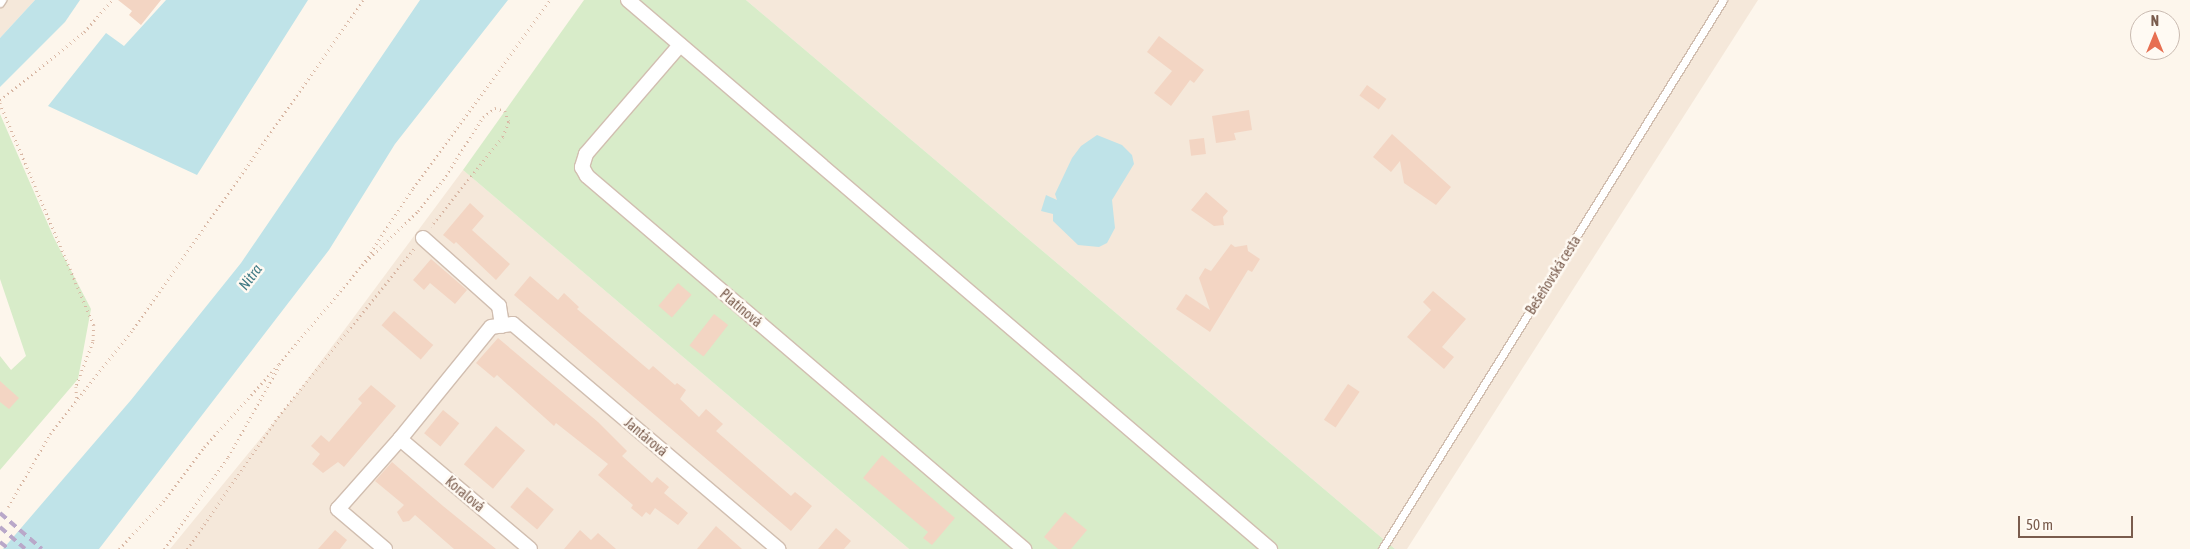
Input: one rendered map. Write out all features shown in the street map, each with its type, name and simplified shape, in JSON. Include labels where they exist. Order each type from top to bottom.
[{"type":"street","points":[[628,0],[1270,549]]},
{"type":"street","name":"Platinová","points":[[680,45],[586,154],[582,166],[586,176],[1024,549]]},
{"type":"street","points":[[385,549],[338,508],[400,439],[491,327],[507,325],[499,306],[423,238]]},
{"type":"street","name":"Jantárová","points":[[507,325],[778,549]]},
{"type":"street","name":"Koralová","points":[[400,439],[530,549]]},
{"type":"lane","name":"Bešeňovská cesta","points":[[1382,549],[1723,0]]},
{"type":"path","points":[[77,398],[76,387],[93,342],[94,325],[0,102],[84,32],[112,0]]},
{"type":"path","points":[[8,507],[50,434],[133,329],[363,0]]},
{"type":"path","points":[[362,265],[412,188],[550,0]]},
{"type":"path","points":[[119,549],[166,498],[237,409],[280,364],[362,265],[418,211],[443,180],[483,117],[495,108],[505,111],[509,122],[503,137],[276,421],[187,549]]},
{"type":"path","points":[[164,549],[228,456],[280,364]]},
{"type":"shaded area","points":[[0,0],[35,0],[0,38]]},
{"type":"shaded area","points":[[746,0],[1758,0],[1407,549],[1395,549]]},
{"type":"shaded area","points":[[463,170],[909,549],[170,549],[293,399]]},
{"type":"green space","points":[[584,0],[746,0],[1395,549],[909,549],[463,170]]},
{"type":"green space","points":[[0,114],[54,238],[91,309],[78,379],[0,470],[0,356],[11,370],[26,356],[0,279]]},
{"type":"water","points":[[35,0],[80,0],[65,22],[0,87],[0,38]]},
{"type":"water","points":[[166,0],[308,0],[197,175],[48,106],[106,33],[124,46]]},
{"type":"water","name":"Nitra","points":[[420,0],[508,0],[395,144],[329,250],[99,549],[3,549],[131,400],[241,263]]},
{"type":"water","points":[[1097,135],[1122,145],[1132,155],[1134,164],[1112,200],[1115,228],[1107,243],[1099,247],[1078,245],[1053,221],[1053,214],[1041,211],[1046,195],[1057,200],[1055,194],[1072,158],[1081,146]]},
{"type":"building","points":[[118,0],[161,0],[141,25],[129,15],[132,11]]},
{"type":"building","points":[[1159,36],[1204,70],[1194,83],[1190,80],[1171,106],[1154,93],[1172,71],[1147,52]]},
{"type":"building","points":[[1367,85],[1386,99],[1379,110],[1359,96]]},
{"type":"building","points":[[1249,110],[1252,130],[1234,133],[1236,140],[1216,143],[1212,116]]},
{"type":"building","points":[[1392,134],[1451,187],[1436,205],[1404,183],[1400,161],[1391,172],[1373,157]]},
{"type":"building","points":[[1204,138],[1206,154],[1191,156],[1189,140]]},
{"type":"building","points":[[1206,192],[1228,211],[1223,217],[1224,225],[1214,226],[1191,210]]},
{"type":"building","points":[[470,203],[484,216],[472,230],[510,264],[496,280],[456,242],[454,244],[443,235]]},
{"type":"building","points":[[1231,244],[1235,247],[1247,245],[1248,251],[1260,259],[1252,272],[1248,270],[1210,332],[1176,309],[1186,294],[1210,310],[1199,278],[1205,268],[1211,271]]},
{"type":"building","points":[[431,259],[467,290],[455,304],[430,283],[424,290],[413,280]]},
{"type":"building","points":[[530,276],[558,300],[564,293],[579,307],[577,309],[649,370],[653,366],[675,385],[677,383],[686,390],[680,399],[699,417],[706,409],[723,424],[716,431],[791,496],[795,492],[812,506],[791,531],[514,295]]},
{"type":"building","points":[[678,283],[692,295],[672,317],[658,306]]},
{"type":"building","points":[[1433,291],[1466,319],[1442,347],[1454,357],[1444,369],[1407,337],[1431,310],[1423,302]]},
{"type":"building","points":[[394,311],[433,345],[421,359],[382,325]]},
{"type":"building","points":[[714,314],[728,325],[704,357],[689,346]]},
{"type":"building","points":[[498,338],[598,422],[627,451],[622,456],[652,483],[657,477],[669,487],[664,493],[688,513],[678,525],[655,508],[650,515],[646,512],[642,517],[631,508],[633,505],[598,475],[608,464],[556,423],[554,426],[497,375],[494,378],[476,363]]},
{"type":"building","points":[[0,381],[19,398],[9,409],[0,402]]},
{"type":"building","points":[[1348,384],[1360,392],[1336,427],[1324,420]]},
{"type":"building","points":[[371,385],[396,406],[344,467],[338,462],[323,473],[312,464],[320,454],[311,446],[321,435],[329,442],[362,403],[358,399]]},
{"type":"building","points":[[443,410],[459,423],[440,447],[424,433]]},
{"type":"building","points":[[496,426],[525,450],[493,489],[464,464]]},
{"type":"building","points":[[882,455],[955,518],[932,545],[923,538],[928,532],[863,478]]},
{"type":"building","points":[[392,462],[496,549],[454,549],[415,515],[409,521],[403,522],[397,512],[404,505],[375,481]]},
{"type":"building","points":[[527,487],[554,509],[537,529],[510,507]]},
{"type":"building","points":[[1065,512],[1087,530],[1071,549],[1058,549],[1044,537]]},
{"type":"building","points":[[716,526],[742,549],[697,549]]},
{"type":"building","points":[[836,528],[851,541],[844,549],[818,549]]},
{"type":"building","points":[[335,530],[347,540],[340,549],[318,549]]},
{"type":"building","points":[[580,530],[591,540],[598,533],[616,549],[564,549]]},
{"type":"railway","points":[[0,513],[42,549]]},
{"type":"railway","points":[[0,527],[25,549]]},
{"type":"railway","points":[[0,542],[9,549]]}]
